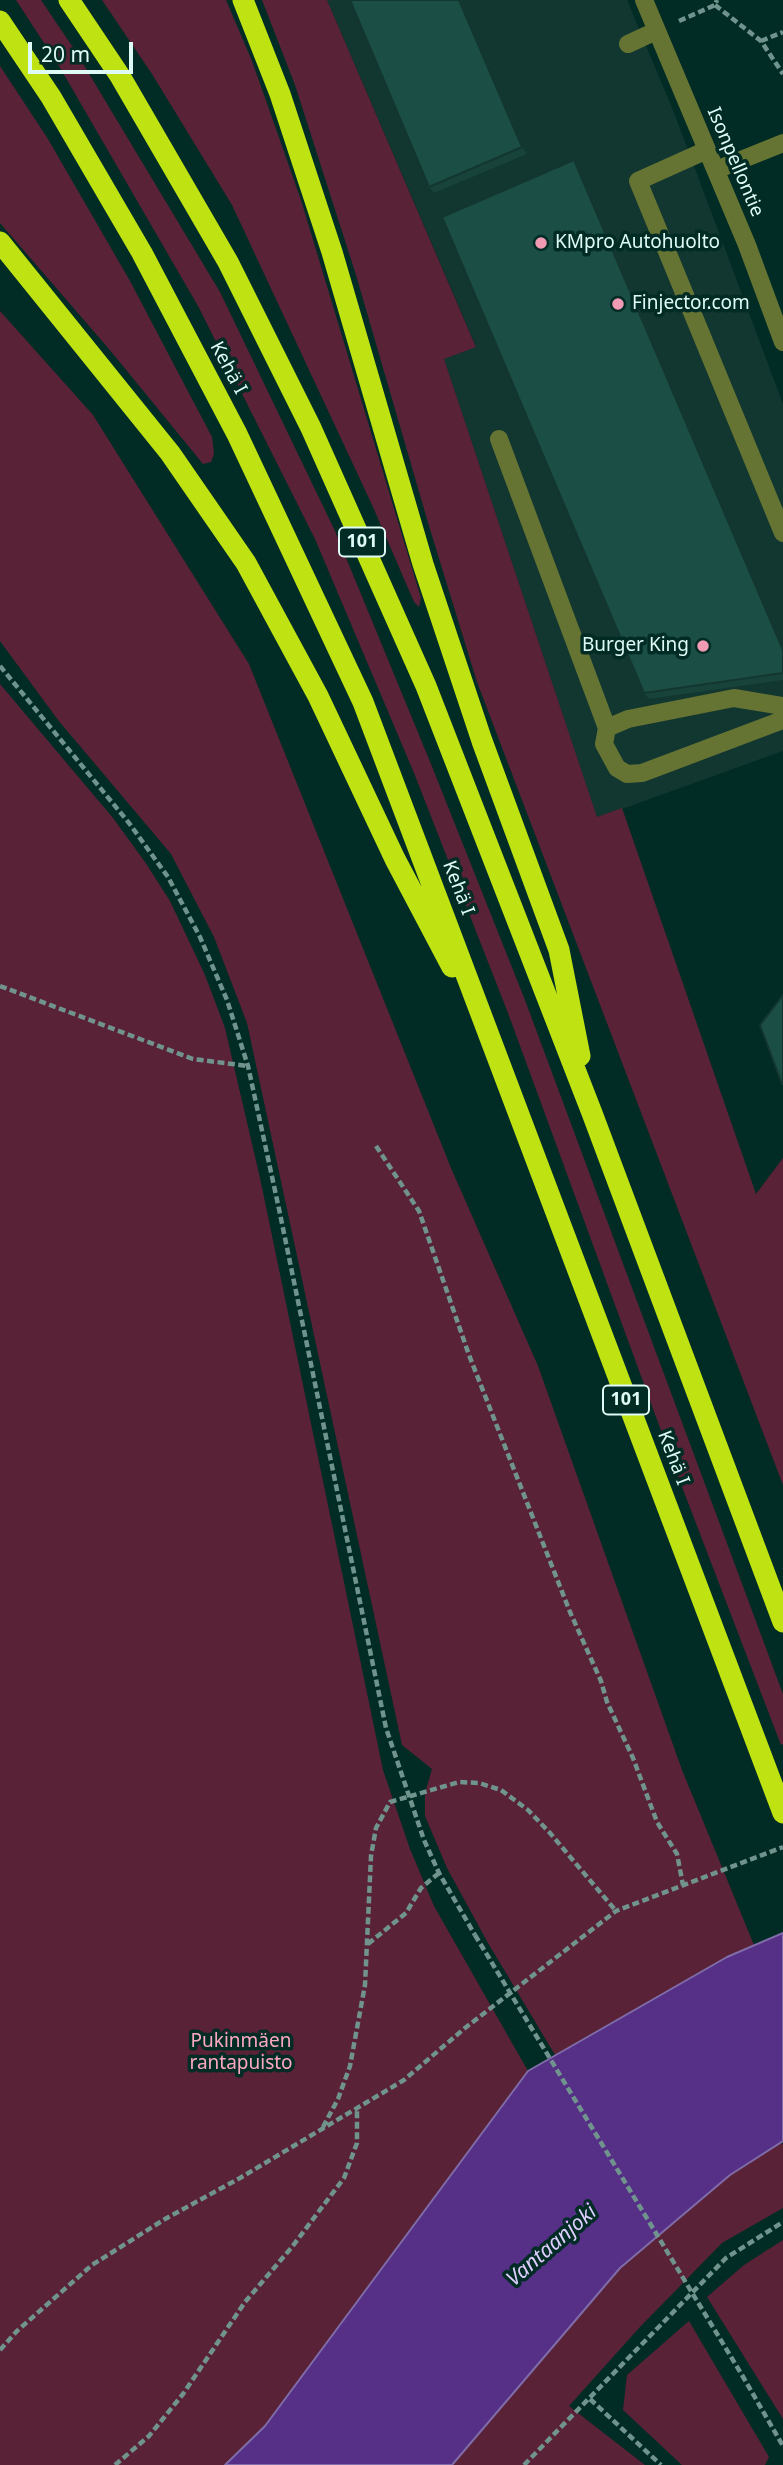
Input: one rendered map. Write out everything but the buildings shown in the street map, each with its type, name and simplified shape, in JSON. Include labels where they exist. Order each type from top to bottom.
[{"type":"highway","name":"101","points":[[69,0],[120,76],[228,262],[311,428],[426,686],[592,1113],[783,1622]]},
{"type":"highway","points":[[243,0],[280,94],[332,252],[423,564],[482,741],[559,950],[592,1113]]},
{"type":"highway","name":"Kehä I","points":[[0,21],[51,97],[142,253],[237,434],[363,702],[783,1813]]},
{"type":"highway","points":[[0,242],[170,453],[246,563],[318,696],[395,859],[494,1046]]},
{"type":"street","name":"Isonpellontie","points":[[643,0],[747,245],[783,342]]},
{"type":"street","points":[[628,44],[656,30]]},
{"type":"street","points":[[716,170],[783,144]]},
{"type":"street","points":[[707,150],[638,181],[783,533]]},
{"type":"street","points":[[499,439],[607,728],[604,744],[617,768],[626,774],[642,773],[783,720]]},
{"type":"street","points":[[607,728],[628,719],[734,698],[783,706]]},
{"type":"path","points":[[656,30],[716,3],[761,41],[783,74]]},
{"type":"path","points":[[761,41],[783,32]]},
{"type":"path","points":[[0,666],[130,823],[168,877],[200,937],[227,1000],[248,1066],[386,1728],[424,1840],[439,1873],[475,1935],[783,2446]]},
{"type":"path","points":[[0,986],[193,1059],[248,1066]]},
{"type":"path","points":[[376,1146],[419,1211],[469,1355],[570,1612],[601,1681],[607,1702],[634,1758],[657,1822],[677,1854],[682,1885]]},
{"type":"path","points":[[322,2128],[338,2099],[350,2066],[365,1984],[371,1856],[376,1828],[390,1802],[459,1782],[479,1783],[501,1790],[528,1810],[550,1833],[615,1911]]},
{"type":"path","points":[[0,2350],[92,2265],[165,2219],[240,2178],[404,2080],[465,2028],[615,1911],[783,1847]]},
{"type":"path","points":[[368,1944],[406,1913],[421,1888],[439,1873]]},
{"type":"path","points":[[115,2465],[149,2436],[183,2394],[245,2302],[292,2247],[344,2178],[357,2143],[356,2108]]},
{"type":"path","points":[[524,2465],[726,2258],[783,2222]]},
{"type":"path","points":[[590,2399],[661,2465]]},
{"type":"shaded area","points":[[327,0],[627,0],[675,115],[783,404],[783,751],[597,818],[444,359],[476,346]]},
{"type":"green space","points":[[16,0],[41,0],[76,52],[220,292],[335,531],[525,1000],[783,1694],[781,1745],[674,1466],[508,1013],[414,773],[315,539],[198,306],[59,66]]},
{"type":"green space","points":[[102,0],[226,0],[252,61],[301,200],[421,598],[419,607],[414,602],[373,507],[232,205],[152,74]]},
{"type":"green space","points":[[262,0],[327,0],[476,347],[444,359],[597,817],[622,808],[756,1194],[783,1158],[783,1485],[477,682],[356,275],[295,85]]},
{"type":"green space","points":[[0,66],[48,139],[130,281],[212,437],[214,454],[211,462],[203,464],[109,349],[0,223]]},
{"type":"green space","points":[[0,311],[93,415],[249,664],[451,1168],[538,1366],[682,1770],[754,1945],[727,1957],[555,2055],[447,1868],[425,1816],[425,1793],[432,1769],[402,1745],[247,1023],[214,937],[171,854],[58,720],[0,641]]},
{"type":"green space","name":"Pukinmäen rantapuisto","points":[[0,684],[113,818],[145,862],[170,901],[205,975],[225,1028],[260,1178],[383,1770],[410,1849],[434,1906],[528,2071],[265,2426],[225,2465],[0,2465]]},
{"type":"green space","points":[[780,2143],[783,2144],[783,2208],[722,2243],[640,2327],[569,2406],[645,2465],[452,2465],[620,2268],[730,2175]]},
{"type":"green space","points":[[783,2240],[783,2419],[707,2297],[744,2265]]},
{"type":"green space","points":[[689,2321],[769,2457],[765,2465],[682,2465],[623,2410],[627,2375]]},
{"type":"water","name":"Vantaanjoki","points":[[783,1933],[783,2141],[730,2175],[620,2268],[452,2465],[225,2465],[265,2426],[528,2071],[727,1957]]},
{"type":"place","name":"KMpro Autohuolto","points":[[541,243]]},
{"type":"place","name":"Finjector.com","points":[[618,304]]},
{"type":"place","name":"Burger King","points":[[703,646]]}]
